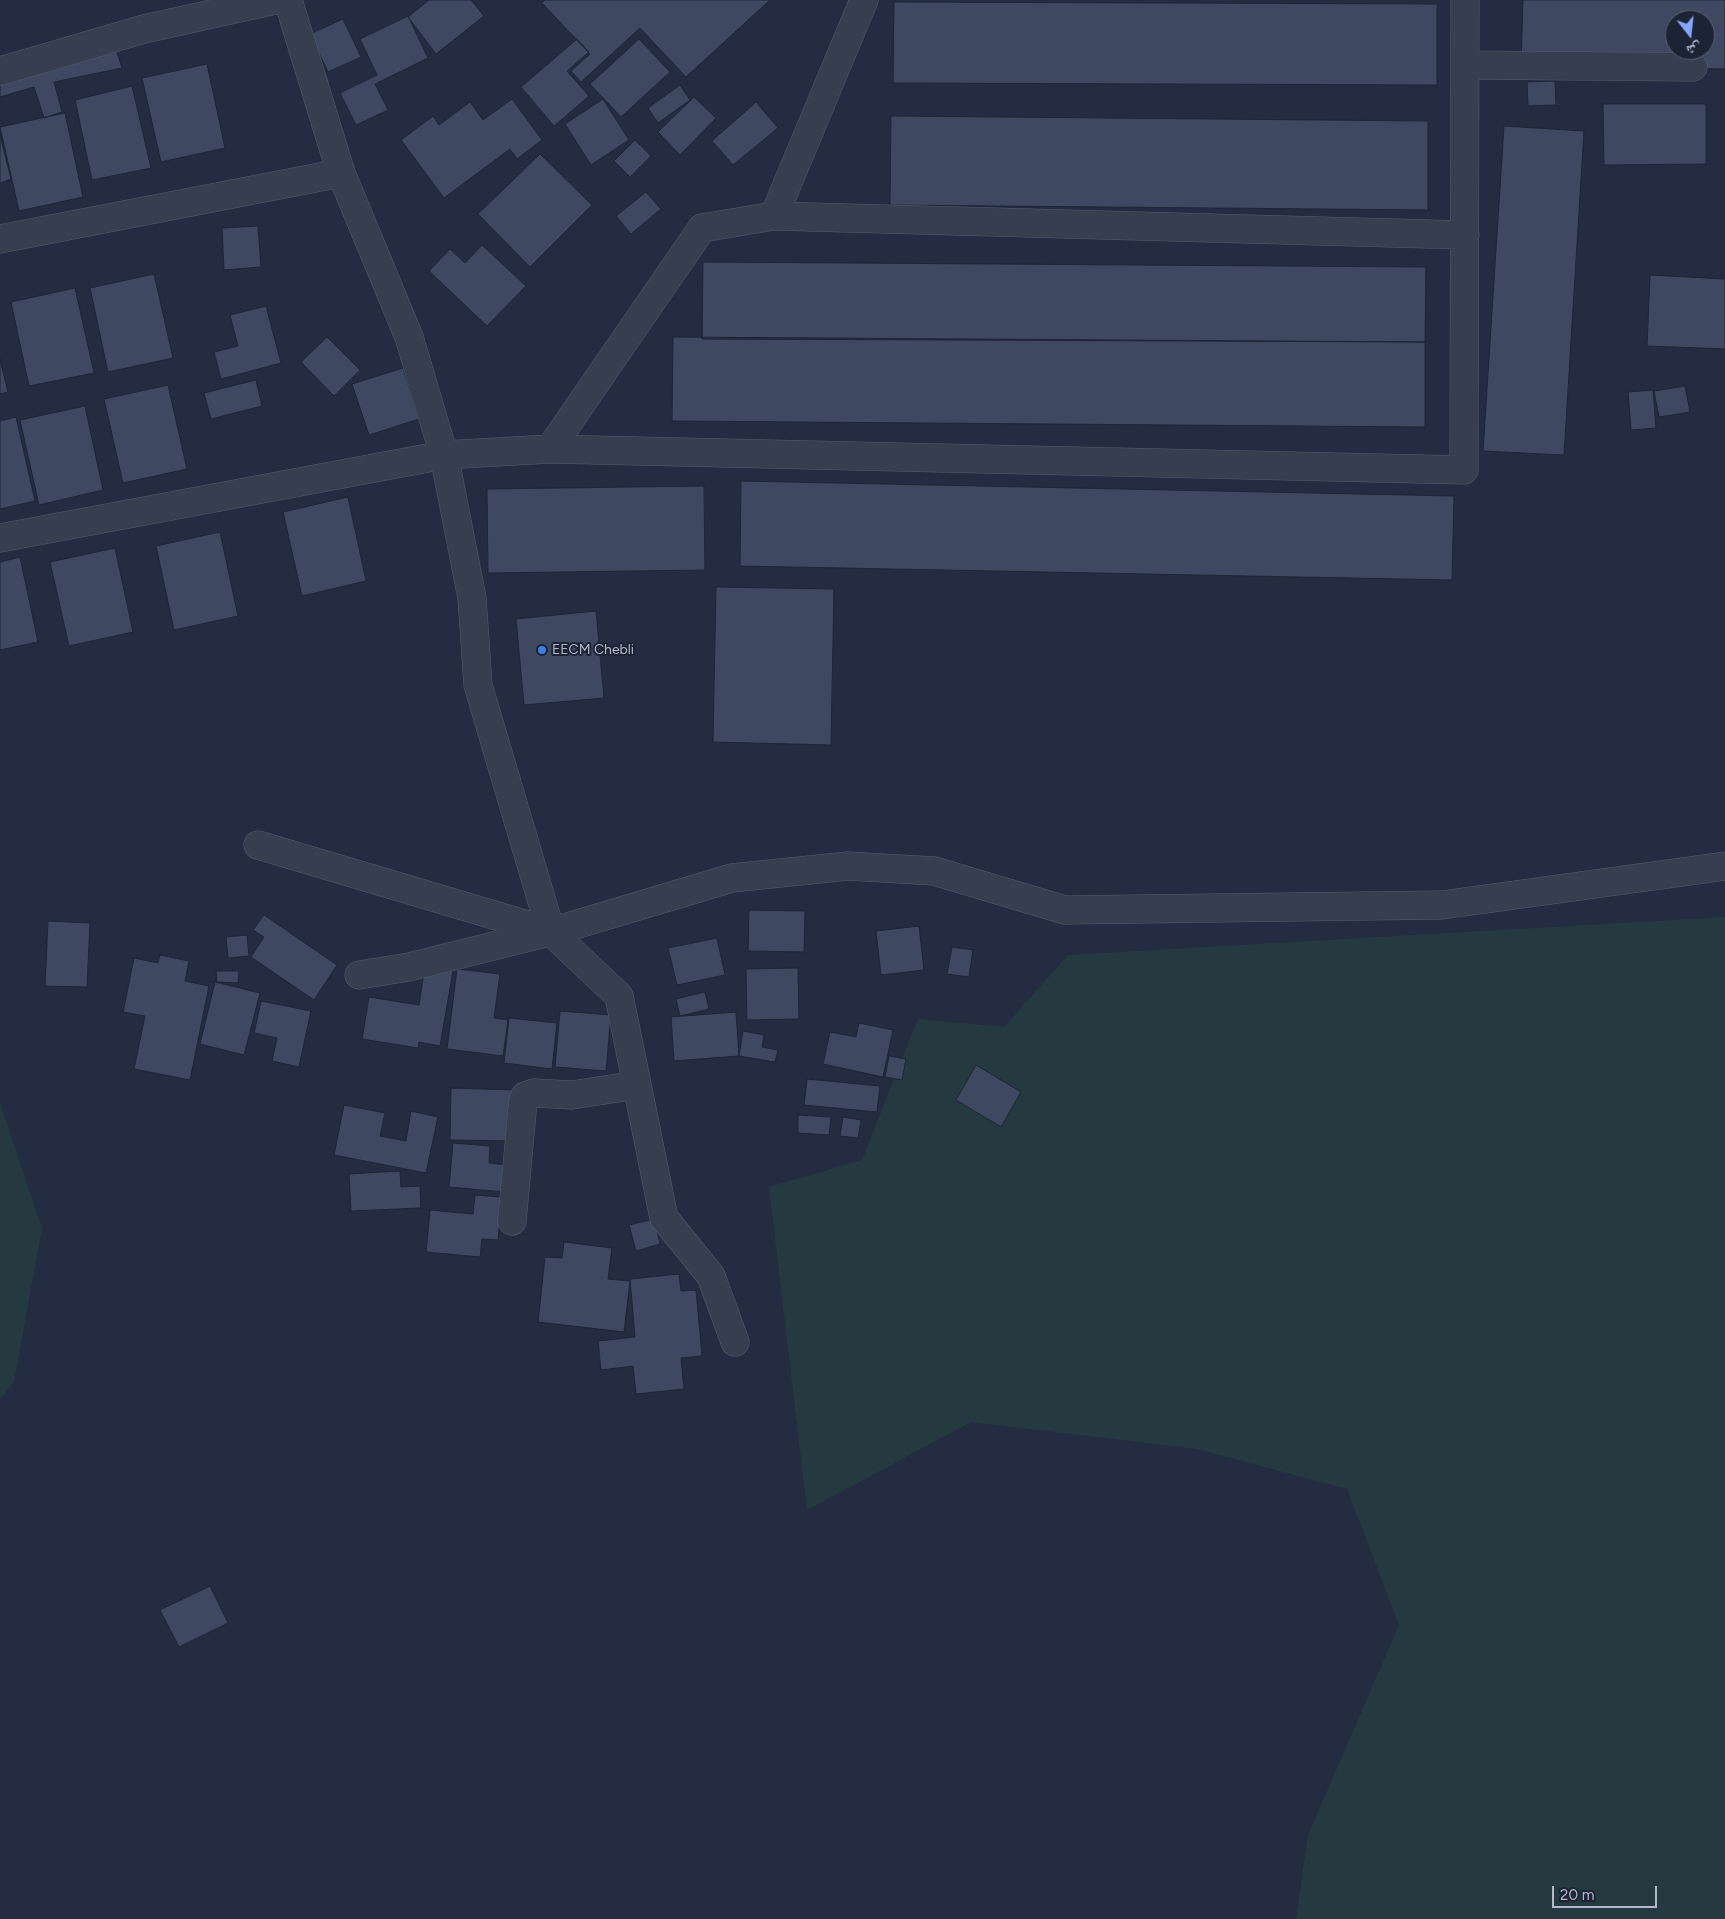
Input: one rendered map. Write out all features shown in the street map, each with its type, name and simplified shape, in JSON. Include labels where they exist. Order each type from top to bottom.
[{"type":"street","points":[[0,71],[144,29],[275,0]]},
{"type":"street","points":[[288,0],[341,173],[409,337],[444,455],[472,598],[478,685],[551,932]]},
{"type":"street","points":[[774,216],[864,0]]},
{"type":"street","points":[[0,538],[444,455],[550,449],[1464,470],[1465,0]]},
{"type":"street","points":[[1465,65],[1693,67]]},
{"type":"street","points":[[0,239],[341,173]]},
{"type":"street","points":[[550,449],[702,228],[774,216],[1465,235]]},
{"type":"street","points":[[258,845],[551,932],[619,996],[664,1218],[711,1276],[735,1342]]},
{"type":"street","points":[[359,975],[409,968],[551,932],[732,878],[848,866],[934,871],[1065,910],[1442,905],[1725,866]]},
{"type":"street","points":[[512,1220],[525,1096],[534,1093],[572,1095],[637,1085]]},
{"type":"green space","points":[[1725,917],[1725,1919],[1296,1919],[1308,1835],[1399,1625],[1347,1489],[1197,1449],[971,1422],[807,1510],[769,1187],[862,1160],[918,1019],[1004,1027],[1068,955]]},
{"type":"green space","points":[[0,1103],[42,1228],[14,1382],[0,1400]]},
{"type":"building","points":[[429,0],[471,0],[484,16],[436,54],[408,17]]},
{"type":"building","points":[[545,0],[770,0],[686,77],[640,28],[581,82],[571,71],[590,54],[542,3]]},
{"type":"building","points":[[1523,0],[1725,0],[1725,69],[1521,65]]},
{"type":"building","points":[[894,2],[1437,4],[1437,85],[893,83]]},
{"type":"building","points":[[408,16],[428,58],[375,84],[388,110],[356,125],[340,93],[377,75],[360,39]]},
{"type":"building","points":[[343,19],[361,57],[328,72],[310,34]]},
{"type":"building","points":[[577,39],[589,52],[567,71],[589,96],[554,126],[521,87]]},
{"type":"building","points":[[639,39],[670,72],[621,117],[590,84]]},
{"type":"building","points":[[116,49],[122,68],[54,82],[62,112],[44,118],[34,87],[0,97],[0,84]]},
{"type":"building","points":[[207,64],[225,148],[161,162],[142,78]]},
{"type":"building","points":[[1555,81],[1556,105],[1528,106],[1527,82]]},
{"type":"building","points":[[680,85],[690,100],[658,123],[648,108]]},
{"type":"building","points":[[132,86],[151,168],[92,180],[75,100]]},
{"type":"building","points":[[694,97],[716,118],[680,155],[658,132]]},
{"type":"building","points":[[512,99],[542,140],[517,159],[510,149],[444,198],[401,140],[433,116],[439,125],[470,102],[483,120]]},
{"type":"building","points":[[603,99],[629,140],[591,165],[565,124]]},
{"type":"building","points":[[756,102],[778,128],[733,165],[712,141]]},
{"type":"building","points":[[1603,104],[1706,104],[1706,164],[1604,165]]},
{"type":"building","points":[[65,113],[83,197],[19,211],[0,127]]},
{"type":"building","points":[[891,116],[1428,121],[1428,210],[890,205]]},
{"type":"building","points":[[1504,126],[1584,131],[1564,455],[1483,451]]},
{"type":"building","points":[[0,135],[11,179],[0,183]]},
{"type":"building","points":[[635,140],[651,156],[630,177],[614,161]]},
{"type":"building","points":[[540,154],[592,205],[530,267],[478,214]]},
{"type":"building","points":[[646,192],[661,209],[631,234],[616,216]]},
{"type":"building","points":[[258,226],[261,267],[224,270],[222,228]]},
{"type":"building","points":[[482,245],[526,286],[487,326],[429,271],[450,249],[465,263]]},
{"type":"building","points":[[703,262],[1426,267],[1425,342],[702,339]]},
{"type":"building","points":[[154,274],[173,358],[108,372],[90,288]]},
{"type":"building","points":[[1650,275],[1725,279],[1725,349],[1647,346]]},
{"type":"building","points":[[75,288],[94,373],[29,386],[11,302]]},
{"type":"building","points":[[266,306],[281,363],[221,379],[214,352],[238,346],[230,315]]},
{"type":"building","points":[[327,337],[360,370],[334,396],[301,362]]},
{"type":"building","points":[[673,337],[1425,342],[1425,427],[672,421]]},
{"type":"building","points":[[0,359],[8,392],[0,394]]},
{"type":"building","points":[[403,368],[419,419],[369,435],[352,384]]},
{"type":"building","points":[[256,380],[262,406],[211,419],[204,393]]},
{"type":"building","points":[[168,385],[187,469],[123,483],[104,399]]},
{"type":"building","points":[[1685,386],[1690,412],[1659,417],[1654,391]]},
{"type":"building","points":[[1653,390],[1656,428],[1631,430],[1628,392]]},
{"type":"building","points":[[85,406],[103,490],[39,505],[20,420]]},
{"type":"building","points":[[16,417],[35,501],[0,509],[0,421]]},
{"type":"building","points":[[741,481],[1454,496],[1452,580],[740,566]]},
{"type":"building","points":[[704,486],[705,570],[488,573],[487,489]]},
{"type":"building","points":[[348,497],[366,581],[302,596],[283,512]]},
{"type":"building","points":[[220,532],[238,616],[174,630],[156,546]]},
{"type":"building","points":[[115,548],[133,632],[69,646],[50,562]]},
{"type":"building","points":[[20,557],[38,642],[0,650],[0,562]]},
{"type":"building","points":[[716,587],[834,589],[831,745],[713,742]]},
{"type":"building","points":[[596,611],[604,698],[524,705],[516,619]]},
{"type":"building","points":[[749,910],[805,911],[804,952],[748,951]]},
{"type":"building","points":[[264,915],[337,965],[314,1000],[251,957],[264,937],[253,930]]},
{"type":"building","points":[[48,921],[90,923],[87,987],[45,986]]},
{"type":"building","points":[[919,926],[924,970],[881,975],[876,931]]},
{"type":"building","points":[[247,935],[249,956],[228,958],[226,937]]},
{"type":"building","points":[[717,938],[725,975],[677,985],[668,948]]},
{"type":"building","points":[[952,947],[973,950],[969,977],[947,974]]},
{"type":"building","points":[[160,955],[189,961],[185,981],[209,986],[190,1080],[134,1069],[145,1016],[123,1012],[134,958],[158,963]]},
{"type":"building","points":[[425,966],[453,971],[440,1046],[419,1042],[418,1048],[362,1039],[369,997],[419,1005]]},
{"type":"building","points":[[798,968],[799,1019],[747,1020],[746,969]]},
{"type":"building","points":[[457,969],[500,974],[494,1018],[508,1020],[503,1056],[447,1049]]},
{"type":"building","points":[[216,971],[239,971],[238,983],[217,982]]},
{"type":"building","points":[[215,982],[260,993],[244,1055],[200,1044]]},
{"type":"building","points":[[705,992],[709,1009],[680,1016],[676,999]]},
{"type":"building","points":[[261,1001],[311,1011],[299,1067],[272,1061],[277,1038],[254,1033]]},
{"type":"building","points":[[560,1011],[611,1015],[606,1071],[555,1067]]},
{"type":"building","points":[[736,1012],[739,1056],[674,1061],[671,1017]]},
{"type":"building","points":[[509,1018],[557,1023],[552,1069],[504,1063]]},
{"type":"building","points":[[859,1023],[893,1030],[883,1077],[823,1064],[830,1032],[856,1037]]},
{"type":"building","points":[[743,1031],[764,1035],[762,1047],[778,1050],[775,1062],[739,1056]]},
{"type":"building","points":[[889,1056],[906,1059],[902,1080],[885,1077]]},
{"type":"building","points":[[976,1065],[1021,1092],[1001,1127],[956,1100]]},
{"type":"building","points":[[807,1079],[880,1086],[877,1112],[804,1105]]},
{"type":"building","points":[[451,1088],[514,1090],[513,1141],[450,1140]]},
{"type":"building","points":[[344,1105],[385,1113],[380,1136],[406,1141],[411,1111],[438,1117],[426,1173],[334,1155]]},
{"type":"building","points":[[798,1115],[831,1117],[829,1135],[798,1133]]},
{"type":"building","points":[[843,1117],[861,1120],[858,1138],[840,1136]]},
{"type":"building","points":[[453,1143],[490,1146],[489,1163],[507,1165],[505,1192],[449,1187]]},
{"type":"building","points":[[400,1171],[401,1187],[420,1186],[421,1208],[351,1211],[349,1174]]},
{"type":"building","points":[[475,1195],[502,1197],[498,1240],[482,1239],[480,1257],[426,1252],[430,1210],[473,1214]]},
{"type":"building","points":[[654,1219],[660,1244],[636,1251],[629,1225]]},
{"type":"building","points":[[564,1242],[612,1248],[608,1279],[630,1281],[624,1332],[538,1322],[545,1257],[562,1258]]},
{"type":"building","points":[[679,1274],[681,1291],[696,1290],[702,1356],[681,1358],[684,1389],[636,1394],[633,1366],[601,1370],[598,1341],[635,1337],[630,1279]]},
{"type":"building","points":[[210,1586],[228,1623],[179,1647],[160,1610]]},
{"type":"place","name":"EECM Chebli","points":[[542,650]]}]
